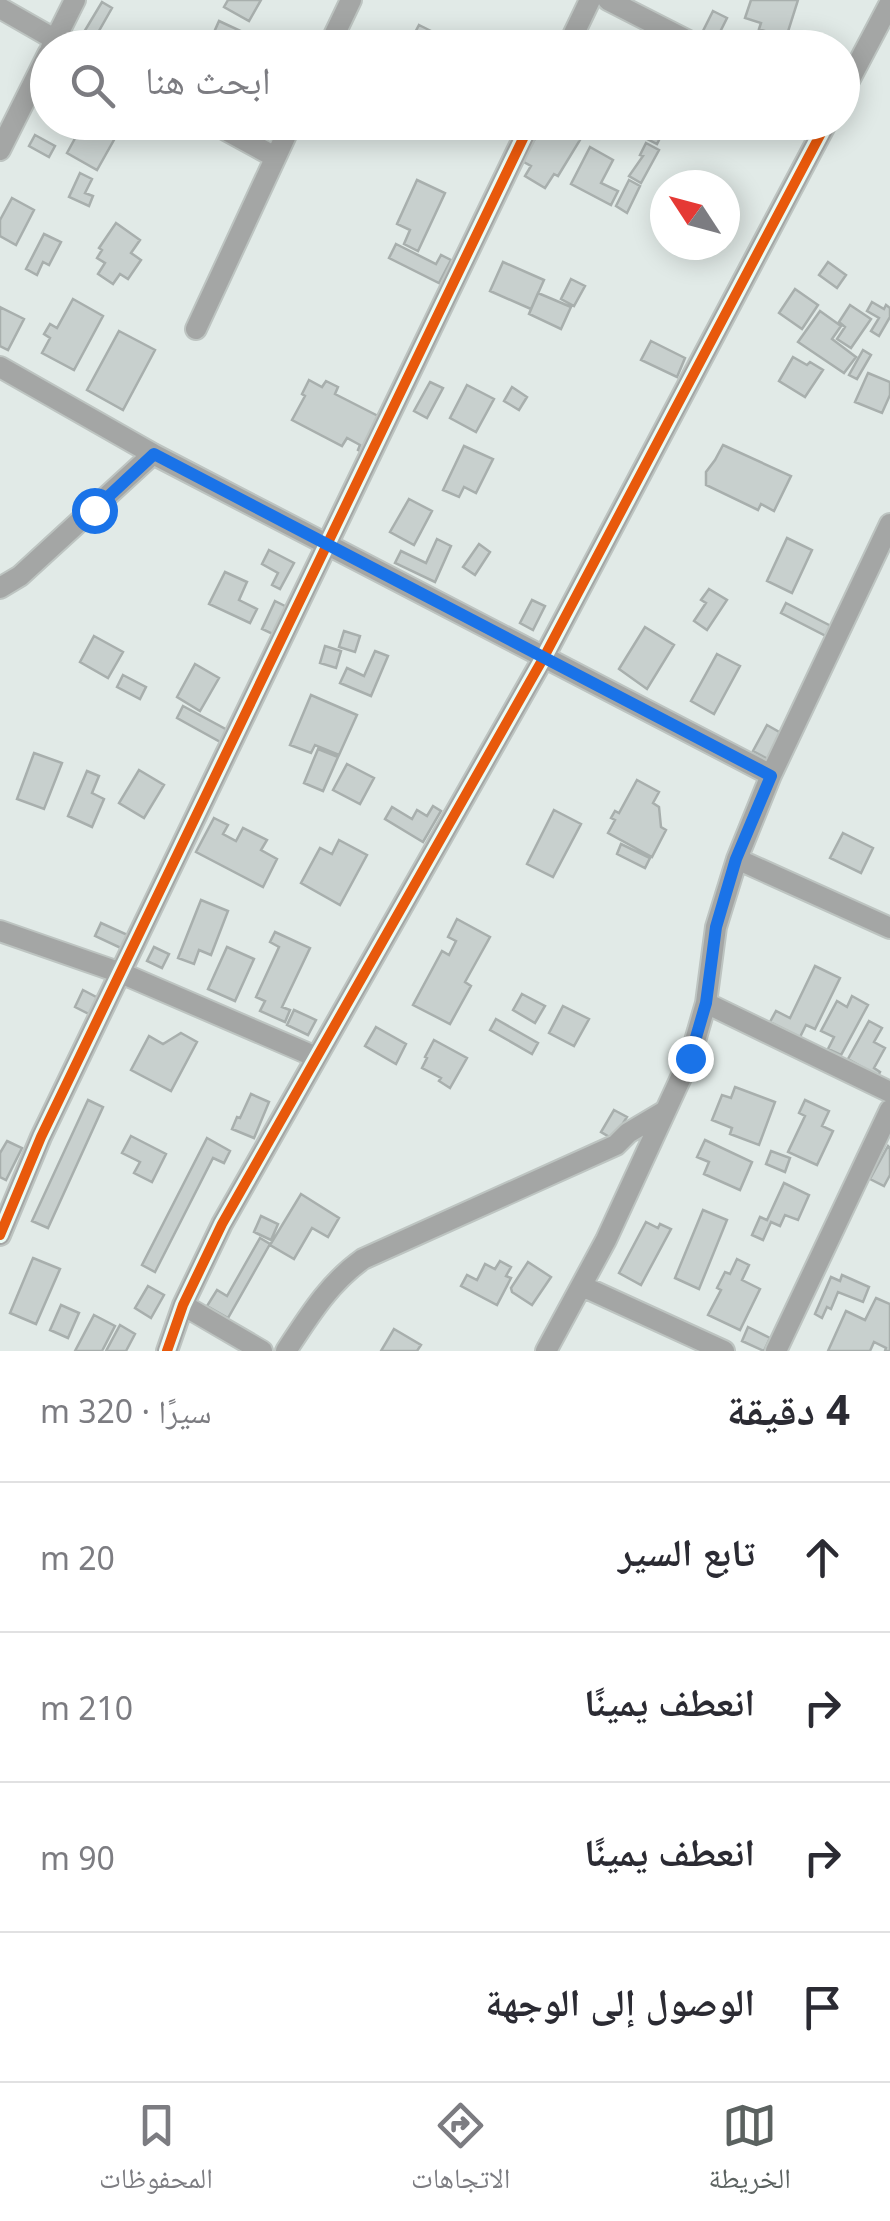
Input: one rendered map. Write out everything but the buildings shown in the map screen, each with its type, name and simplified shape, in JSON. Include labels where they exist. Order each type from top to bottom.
[{"type":"street","points":[[63,30],[75,0]]},
{"type":"street","points":[[336,30],[350,0]]},
{"type":"street","points":[[576,30],[590,0]]},
{"type":"street","points":[[608,0],[667,30]]},
{"type":"street","points":[[860,60],[890,3]]},
{"type":"street","points":[[0,8],[32,30]]},
{"type":"street","points":[[0,150],[30,95]]},
{"type":"street","points":[[244,140],[276,157]]},
{"type":"street","points":[[196,329],[284,140]]},
{"type":"street","points":[[0,1235],[41,1137],[522,140]]},
{"type":"street","points":[[167,1351],[183,1305],[222,1224],[544,657],[818,140]]},
{"type":"street","points":[[0,367],[154,454],[771,776]]},
{"type":"street","points":[[0,588],[20,576],[154,454]]},
{"type":"street","points":[[546,1351],[606,1240],[690,1058],[706,1003],[716,927],[736,859],[890,524]]},
{"type":"street","points":[[736,859],[890,928]]},
{"type":"street","points":[[0,931],[121,973],[316,1057]]},
{"type":"street","points":[[706,1003],[890,1092]]},
{"type":"street","points":[[776,1351],[890,1110]]},
{"type":"street","points":[[286,1351],[324,1294],[363,1259],[616,1145],[628,1133],[665,1111]]},
{"type":"street","points":[[582,1286],[724,1351]]},
{"type":"street","points":[[183,1305],[262,1351]]},
{"type":"cycle path","points":[[0,1235],[41,1137],[522,140]]},
{"type":"cycle path","points":[[167,1351],[183,1305],[222,1224],[544,657],[817,140]]},
{"type":"route","points":[[94,510],[154,454],[771,776],[736,859],[716,927],[706,1003],[690,1058]]}]
